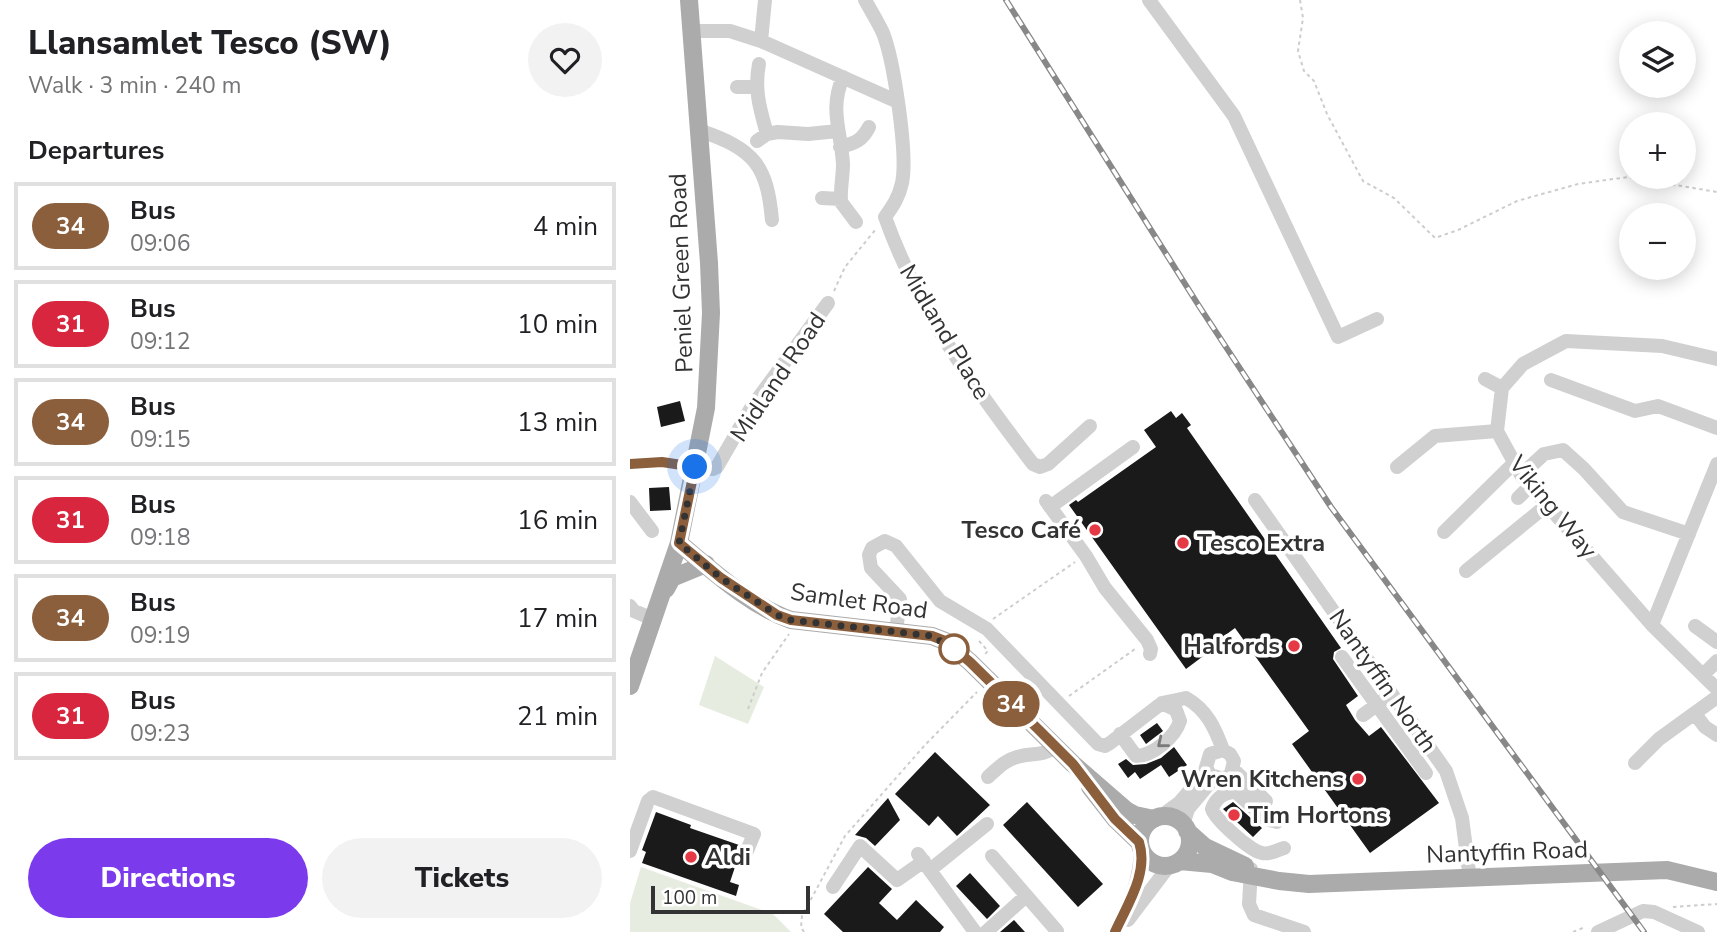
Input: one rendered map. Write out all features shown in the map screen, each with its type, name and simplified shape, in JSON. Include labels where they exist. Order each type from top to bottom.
[{"type":"main road","name":"Peniel Green Road","points":[[679,543],[706,408],[711,313],[701,131],[689,0]]},
{"type":"main road","name":"Samlet Road","points":[[679,543],[777,615],[799,621],[932,636],[945,641],[970,662],[1073,764],[1126,810],[1135,815],[1157,818]]},
{"type":"main road","points":[[630,686],[679,543]]},
{"type":"main road","points":[[661,598],[672,578],[706,564]]},
{"type":"main road","name":"Samlet Road","points":[[1073,764],[1115,819],[1140,845]]},
{"type":"main road","points":[[1157,818],[1172,818],[1185,828],[1189,844],[1175,863],[1155,864],[1144,855],[1140,845],[1144,828],[1157,818]]},
{"type":"main road","name":"Nantyffin Road","points":[[1185,828],[1205,846],[1250,872]]},
{"type":"main road","name":"Nantyffin Road","points":[[1175,863],[1212,864],[1250,872],[1348,882],[1667,870],[1717,883]]},
{"type":"street","points":[[865,0],[883,32],[891,58],[904,160],[897,201],[885,217]]},
{"type":"street","points":[[1149,0],[1234,116],[1338,337],[1377,319]]},
{"type":"street","points":[[761,41],[768,1]]},
{"type":"street","points":[[693,31],[730,31],[761,41],[896,101]]},
{"type":"street","points":[[760,64],[756,87],[762,138],[838,131]]},
{"type":"street","points":[[843,77],[835,107],[843,163],[841,199],[845,211],[856,222]]},
{"type":"street","points":[[737,87],[756,87]]},
{"type":"street","points":[[840,147],[856,143],[864,137],[869,127]]},
{"type":"street","points":[[701,131],[739,148],[757,163],[770,193],[772,220]]},
{"type":"street","points":[[822,198],[841,199]]},
{"type":"street","name":"Midland Place","points":[[885,217],[921,301],[971,383],[1033,464],[1040,467],[1048,464],[1090,426]]},
{"type":"street","name":"Midland Road","points":[[695,467],[716,467],[751,408],[828,303]]},
{"type":"street","points":[[1485,379],[1502,388],[1523,364],[1566,341],[1662,346],[1717,359]]},
{"type":"street","points":[[1551,380],[1635,411],[1658,406],[1717,428]]},
{"type":"street","name":"Viking Way","points":[[1502,388],[1497,431],[1522,475],[1652,625],[1717,689]]},
{"type":"street","points":[[1397,467],[1435,436],[1497,431]]},
{"type":"street","points":[[1133,447],[1048,504],[1149,647]]},
{"type":"street","points":[[1444,532],[1522,475],[1544,454],[1563,450],[1584,469],[1622,512],[1689,534]]},
{"type":"street","points":[[630,464],[662,462],[695,467]]},
{"type":"street","points":[[1652,625],[1717,464]]},
{"type":"street","points":[[1518,498],[1522,475]]},
{"type":"street","name":"Nantyffin North","points":[[1255,500],[1446,771],[1462,818],[1470,879]]},
{"type":"street","points":[[630,502],[652,531]]},
{"type":"street","points":[[1466,571],[1548,505]]},
{"type":"street","points":[[896,632],[900,599],[871,568],[869,562],[872,548],[885,541],[896,546],[940,601],[987,629],[1098,744],[1105,746],[1162,703],[1186,698],[1197,705],[1216,731],[1223,750],[1233,757],[1234,769],[1266,801]]},
{"type":"street","points":[[630,606],[634,611],[653,619]]},
{"type":"street","points":[[1695,626],[1717,642]]},
{"type":"street","points":[[1342,657],[1426,773]]},
{"type":"street","points":[[1703,675],[1717,661]]},
{"type":"street","points":[[1363,715],[1391,694]]},
{"type":"street","points":[[1634,763],[1659,739],[1717,697]]},
{"type":"street","points":[[1120,734],[1136,756],[1146,756],[1177,731],[1181,721],[1176,710],[1162,703]]},
{"type":"street","points":[[1695,714],[1717,735]]},
{"type":"street","points":[[988,777],[1002,764],[1015,757],[1045,754],[1055,747]]},
{"type":"street","points":[[1185,828],[1188,808],[1210,773],[1210,754],[1223,750]]},
{"type":"street","points":[[1157,818],[1179,803],[1204,774],[1210,773],[1224,779],[1234,769]]},
{"type":"street","points":[[1277,822],[1266,819],[1236,792],[1224,793],[1212,808],[1214,814],[1252,849],[1266,854],[1284,848]]},
{"type":"street","points":[[630,851],[648,801],[653,797],[754,834],[746,853]]},
{"type":"street","points":[[833,887],[860,846],[897,880],[987,824]]},
{"type":"street","points":[[1117,932],[1136,886],[1140,870],[1140,845]]},
{"type":"street","points":[[992,856],[1057,931]]},
{"type":"street","points":[[924,862],[975,932]]},
{"type":"street","points":[[1117,932],[1175,863]]},
{"type":"street","points":[[1250,872],[1249,904],[1254,915],[1304,932]]},
{"type":"street","points":[[986,932],[1026,896]]},
{"type":"street","points":[[1598,932],[1643,911],[1654,912],[1698,932]]},
{"type":"path","points":[[1300,0],[1303,18],[1298,51],[1304,71],[1314,81],[1326,114],[1363,181],[1394,198],[1435,238],[1458,230],[1517,201],[1578,184],[1628,177],[1717,192]]},
{"type":"path","points":[[828,303],[845,267],[885,217]]},
{"type":"path","points":[[980,657],[988,651],[979,640],[990,621],[1086,556]]},
{"type":"path","points":[[748,709],[762,673],[799,621]]},
{"type":"path","points":[[1059,705],[1149,647]]},
{"type":"path","points":[[804,932],[801,926],[803,916],[845,836],[925,745],[978,691]]},
{"type":"shaded area","points":[[715,656],[764,687],[748,724],[699,705]]},
{"type":"shaded area","points":[[641,867],[773,914],[791,932],[630,932],[630,903]]},
{"type":"building","points":[[680,401],[685,421],[661,427],[657,407]]},
{"type":"building","points":[[1171,411],[1176,418],[1182,413],[1191,425],[1187,428],[1341,648],[1334,652],[1333,659],[1358,696],[1346,705],[1355,720],[1369,736],[1381,727],[1439,803],[1370,853],[1292,744],[1309,731],[1235,628],[1186,669],[1069,505],[1076,500],[1078,502],[1156,447],[1144,430]]},
{"type":"building","points":[[669,487],[671,510],[650,511],[649,488]]},
{"type":"building","points":[[1157,723],[1163,731],[1146,744],[1140,735]]},
{"type":"building","points":[[1174,747],[1187,765],[1169,777],[1161,765],[1140,779],[1135,772],[1128,778],[1118,764],[1126,759],[1133,765],[1146,764],[1161,758]]},
{"type":"building","points":[[935,752],[990,805],[957,836],[938,816],[929,826],[895,794]]},
{"type":"building","points":[[888,798],[900,820],[875,846],[866,838],[855,835]]},
{"type":"building","points":[[1027,802],[1103,884],[1078,907],[1003,825]]},
{"type":"building","points":[[1233,802],[1262,828],[1253,837],[1223,809]]},
{"type":"building","name":"Aldi","points":[[656,812],[691,825],[690,828],[739,845],[736,854],[738,858],[730,882],[739,885],[736,896],[642,863],[646,852],[642,850]]},
{"type":"building","points":[[868,867],[892,889],[879,903],[897,920],[916,900],[944,927],[940,932],[843,932],[824,914]]},
{"type":"building","points":[[970,873],[1000,906],[987,919],[956,886]]},
{"type":"building","points":[[1014,920],[1025,932],[1000,932]]},
{"type":"railway","points":[[1006,0],[1199,306],[1331,507],[1644,932]]},
{"type":"bus line","name":"34","points":[[630,464],[662,462],[695,467],[679,543],[721,578],[777,615],[791,620],[932,636],[945,641],[970,662],[1073,764],[1115,819],[1139,842],[1140,870],[1136,886],[1115,932]]},
{"type":"place","name":"Tesco Café","points":[[1095,530]]},
{"type":"place","name":"Tesco Extra","points":[[1183,543]]},
{"type":"place","name":"Halfords","points":[[1294,646]]},
{"type":"place","name":"Wren Kitchens","points":[[1358,779]]},
{"type":"place","name":"Tim Hortons","points":[[1234,815]]},
{"type":"place","name":"Aldi","points":[[691,857]]},
{"type":"route","points":[[695,467],[679,543],[721,578],[777,615],[791,620],[932,636],[945,641],[954,649]]}]
